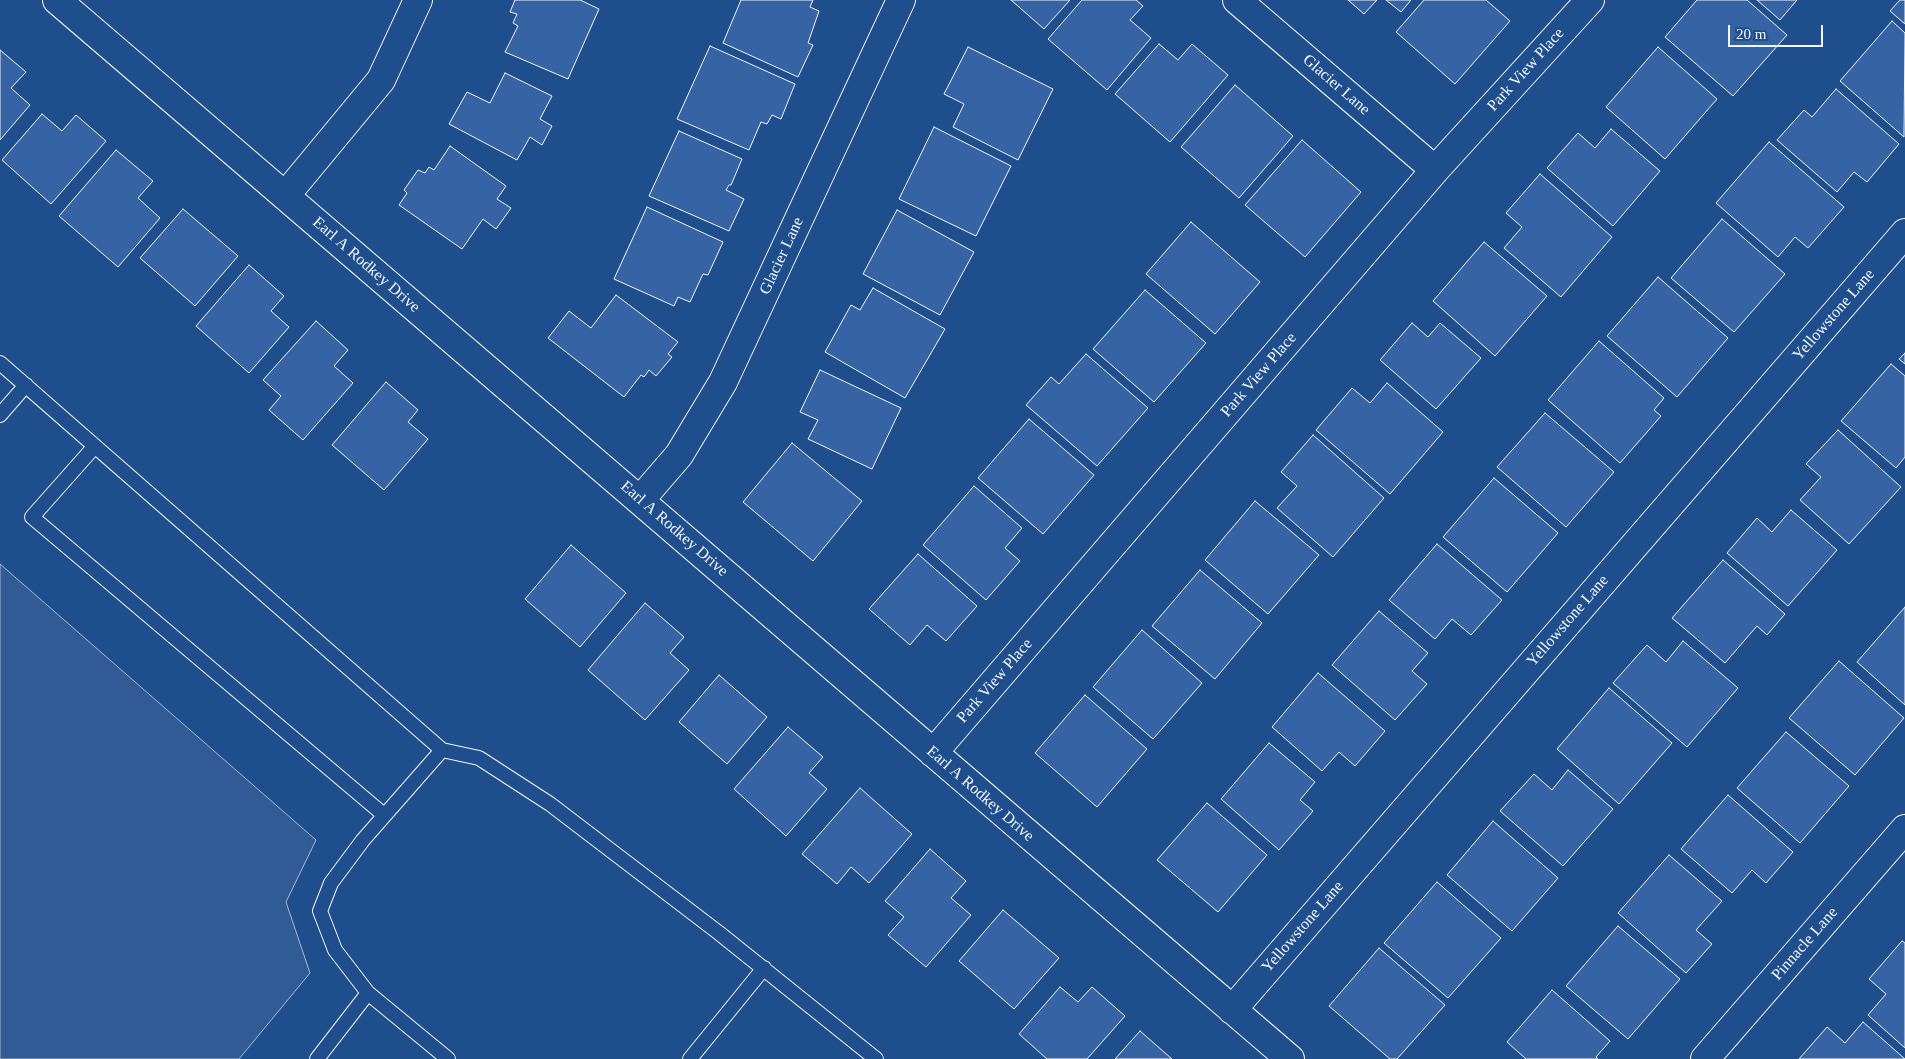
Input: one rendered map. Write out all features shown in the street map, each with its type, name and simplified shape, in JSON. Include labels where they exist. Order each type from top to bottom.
[{"type":"street","name":"Earl A Rodkey Drive","points":[[57,0],[1290,1059]]},
{"type":"street","points":[[285,196],[381,80],[418,0]]},
{"type":"street","name":"Glacier Lane","points":[[640,499],[679,455],[724,382],[901,0]]},
{"type":"street","name":"Glacier Lane","points":[[1237,0],[1435,170]]},
{"type":"street","name":"Park View Place","points":[[933,753],[1435,170],[1590,0]]},
{"type":"street","name":"Yellowstone Lane","points":[[1232,1010],[1905,233]]},
{"type":"street","name":"Pinnacle Lane","points":[[1705,1059],[1905,830]]},
{"type":"lane","points":[[0,363],[442,750],[479,758],[550,804],[764,968],[876,1059]]},
{"type":"lane","points":[[0,415],[26,385]]},
{"type":"lane","points":[[95,446],[32,516],[384,815]]},
{"type":"lane","points":[[442,750],[384,815],[331,883],[320,911],[335,950],[368,993],[448,1059]]},
{"type":"lane","points":[[690,1059],[764,968]]},
{"type":"lane","points":[[317,1059],[368,993]]},
{"type":"shaded area","points":[[0,564],[316,840],[286,902],[310,973],[239,1059],[0,1059]]},
{"type":"building","points":[[515,0],[580,0],[599,9],[568,79],[505,52],[518,26],[513,23],[517,14],[510,12]]},
{"type":"building","points":[[741,0],[813,0],[810,7],[819,11],[808,43],[813,45],[798,77],[723,43]]},
{"type":"building","points":[[1011,0],[1070,0],[1044,29]]},
{"type":"building","points":[[1082,0],[1136,0],[1143,6],[1130,20],[1151,38],[1107,90],[1048,39]]},
{"type":"building","points":[[1348,0],[1377,0],[1364,14]]},
{"type":"building","points":[[1386,0],[1411,0],[1401,12]]},
{"type":"building","points":[[1424,0],[1486,0],[1510,21],[1455,84],[1396,32]]},
{"type":"building","points":[[1697,0],[1747,0],[1787,35],[1733,96],[1665,37]]},
{"type":"building","points":[[1757,0],[1797,0],[1780,20]]},
{"type":"building","points":[[1900,0],[1905,0],[1905,24],[1890,11]]},
{"type":"building","points":[[1892,21],[1905,33],[1904,137],[1840,81]]},
{"type":"building","points":[[1159,44],[1178,60],[1192,44],[1228,75],[1170,142],[1115,94]]},
{"type":"building","points":[[710,46],[795,84],[781,119],[772,115],[767,124],[761,122],[749,150],[677,119]]},
{"type":"building","points":[[968,47],[1053,89],[1018,160],[953,127],[964,104],[944,94]]},
{"type":"building","points":[[1658,47],[1717,99],[1665,159],[1606,107]]},
{"type":"building","points":[[0,50],[26,72],[11,88],[30,105],[0,140]]},
{"type":"building","points":[[505,73],[552,96],[540,119],[552,126],[542,145],[530,137],[517,160],[449,124],[467,92],[490,103]]},
{"type":"building","points":[[1235,85],[1293,136],[1239,198],[1181,147]]},
{"type":"building","points":[[1836,89],[1899,144],[1867,182],[1854,172],[1837,192],[1777,140],[1804,110],[1812,117]]},
{"type":"building","points":[[42,114],[62,131],[76,115],[106,141],[51,204],[2,160]]},
{"type":"building","points":[[934,127],[1011,166],[976,236],[899,199]]},
{"type":"building","points":[[1611,129],[1660,171],[1613,226],[1547,168],[1578,133],[1595,148]]},
{"type":"building","points":[[679,131],[742,159],[731,185],[726,190],[744,199],[729,231],[649,196]]},
{"type":"building","points":[[1302,140],[1361,192],[1305,257],[1245,205]]},
{"type":"building","points":[[1769,142],[1844,207],[1808,248],[1795,237],[1778,257],[1716,203]]},
{"type":"building","points":[[450,146],[506,186],[497,199],[511,208],[496,229],[483,219],[462,249],[399,205],[407,193],[404,190],[418,170],[425,173],[429,167],[434,170]]},
{"type":"building","points":[[116,150],[153,181],[138,198],[160,218],[118,267],[59,216]]},
{"type":"building","points":[[1540,174],[1612,237],[1561,297],[1504,248],[1522,227],[1506,213]]},
{"type":"building","points":[[647,207],[723,242],[708,275],[703,274],[690,302],[678,297],[674,306],[614,279]]},
{"type":"building","points":[[183,209],[238,256],[195,306],[140,258]]},
{"type":"building","points":[[897,210],[974,252],[940,315],[863,274]]},
{"type":"building","points":[[1722,219],[1785,274],[1734,332],[1671,278]]},
{"type":"building","points":[[1191,222],[1260,282],[1215,334],[1146,274]]},
{"type":"building","points":[[1484,242],[1547,296],[1495,356],[1433,301]]},
{"type":"building","points":[[249,265],[284,296],[271,311],[289,327],[249,373],[196,326]]},
{"type":"building","points":[[1658,277],[1728,338],[1677,397],[1607,336]]},
{"type":"building","points":[[873,288],[945,329],[905,398],[825,352],[851,305],[860,310]]},
{"type":"building","points":[[1145,290],[1206,343],[1154,402],[1093,349]]},
{"type":"building","points":[[616,295],[678,342],[668,354],[672,357],[656,376],[649,370],[644,377],[641,375],[624,397],[548,338],[569,311],[591,328]]},
{"type":"building","points":[[316,321],[348,350],[334,366],[353,383],[303,440],[269,410],[281,396],[263,380]]},
{"type":"building","points":[[1412,323],[1428,337],[1440,323],[1481,358],[1436,409],[1380,360]]},
{"type":"building","points":[[1599,341],[1664,398],[1654,410],[1661,416],[1620,463],[1548,400]]},
{"type":"building","points":[[1905,353],[1905,364],[1899,359]]},
{"type":"building","points":[[1086,354],[1148,408],[1097,466],[1026,405],[1051,377],[1059,384]]},
{"type":"building","points":[[1891,364],[1905,376],[1905,457],[1896,468],[1841,421]]},
{"type":"building","points":[[820,370],[901,408],[872,469],[808,439],[818,420],[800,412]]},
{"type":"building","points":[[386,382],[418,410],[408,422],[428,439],[384,490],[332,445]]},
{"type":"building","points":[[1387,383],[1443,432],[1390,494],[1316,430],[1352,388],[1370,403]]},
{"type":"building","points":[[1545,413],[1614,472],[1566,527],[1497,467]]},
{"type":"building","points":[[1029,419],[1094,475],[1043,534],[978,478]]},
{"type":"building","points":[[1838,430],[1901,487],[1849,544],[1800,500],[1821,477],[1806,464]]},
{"type":"building","points":[[1313,435],[1384,498],[1333,557],[1277,508],[1297,486],[1281,472]]},
{"type":"building","points":[[792,443],[862,501],[813,561],[743,502]]},
{"type":"building","points":[[1494,478],[1558,533],[1507,592],[1443,537]]},
{"type":"building","points":[[974,486],[1022,528],[1005,548],[1020,561],[986,600],[923,545]]},
{"type":"building","points":[[1255,501],[1319,555],[1268,614],[1205,560]]},
{"type":"building","points":[[1791,510],[1837,550],[1788,606],[1727,553],[1757,518],[1772,532]]},
{"type":"building","points":[[1437,544],[1502,600],[1471,635],[1452,619],[1435,639],[1389,600]]},
{"type":"building","points":[[571,545],[626,593],[580,647],[525,599]]},
{"type":"building","points":[[918,554],[977,606],[946,641],[927,625],[910,645],[869,609]]},
{"type":"building","points":[[1723,560],[1785,614],[1767,635],[1757,626],[1725,663],[1672,618]]},
{"type":"building","points":[[1200,570],[1262,623],[1215,679],[1152,626]]},
{"type":"building","points":[[645,603],[684,637],[670,653],[689,670],[645,720],[588,670]]},
{"type":"building","points":[[1905,607],[1905,705],[1857,662]]},
{"type":"building","points":[[1379,611],[1428,653],[1412,671],[1427,684],[1395,720],[1332,665]]},
{"type":"building","points":[[1142,630],[1202,683],[1153,739],[1093,687]]},
{"type":"building","points":[[1683,641],[1738,688],[1687,747],[1613,683],[1647,645],[1666,662]]},
{"type":"building","points":[[1839,661],[1904,718],[1855,775],[1789,718]]},
{"type":"building","points":[[1318,673],[1385,731],[1355,766],[1339,752],[1322,771],[1272,727]]},
{"type":"building","points":[[719,675],[767,717],[727,764],[679,722]]},
{"type":"building","points":[[1609,688],[1672,743],[1619,804],[1557,749]]},
{"type":"building","points":[[1085,695],[1147,749],[1097,807],[1035,753]]},
{"type":"building","points":[[788,727],[823,757],[809,773],[827,789],[786,836],[734,789]]},
{"type":"building","points":[[1786,732],[1849,786],[1800,843],[1737,788]]},
{"type":"building","points":[[1269,743],[1315,782],[1300,800],[1313,811],[1279,850],[1221,799]]},
{"type":"building","points":[[1568,770],[1613,809],[1563,866],[1500,811],[1534,774],[1552,790]]},
{"type":"building","points":[[860,788],[912,834],[869,883],[851,867],[837,884],[802,854]]},
{"type":"building","points":[[1728,795],[1793,852],[1766,883],[1752,870],[1732,893],[1681,849]]},
{"type":"building","points":[[1207,803],[1267,855],[1218,912],[1157,860]]},
{"type":"building","points":[[1493,821],[1558,878],[1512,931],[1447,875]]},
{"type":"building","points":[[930,849],[966,881],[951,898],[971,915],[926,967],[888,935],[904,917],[885,901]]},
{"type":"building","points":[[1669,855],[1722,901],[1696,930],[1712,944],[1686,973],[1618,913]]},
{"type":"building","points":[[1437,882],[1501,938],[1448,998],[1384,943]]},
{"type":"building","points":[[1003,910],[1059,958],[1014,1009],[959,961]]},
{"type":"building","points":[[1618,926],[1680,979],[1628,1039],[1566,986]]},
{"type":"building","points":[[1902,941],[1905,943],[1905,1048],[1868,1015],[1886,994],[1869,979]]},
{"type":"building","points":[[1379,948],[1445,1005],[1397,1059],[1390,1059],[1329,1006]]},
{"type":"building","points":[[1060,987],[1078,1002],[1092,987],[1125,1016],[1087,1059],[1047,1059],[1019,1034]]},
{"type":"building","points":[[1552,990],[1610,1041],[1596,1057],[1598,1059],[1526,1059],[1507,1042]]},
{"type":"building","points":[[1863,1022],[1905,1059],[1799,1059],[1827,1027],[1845,1043]]},
{"type":"building","points":[[1140,1031],[1172,1059],[1115,1059]]}]
